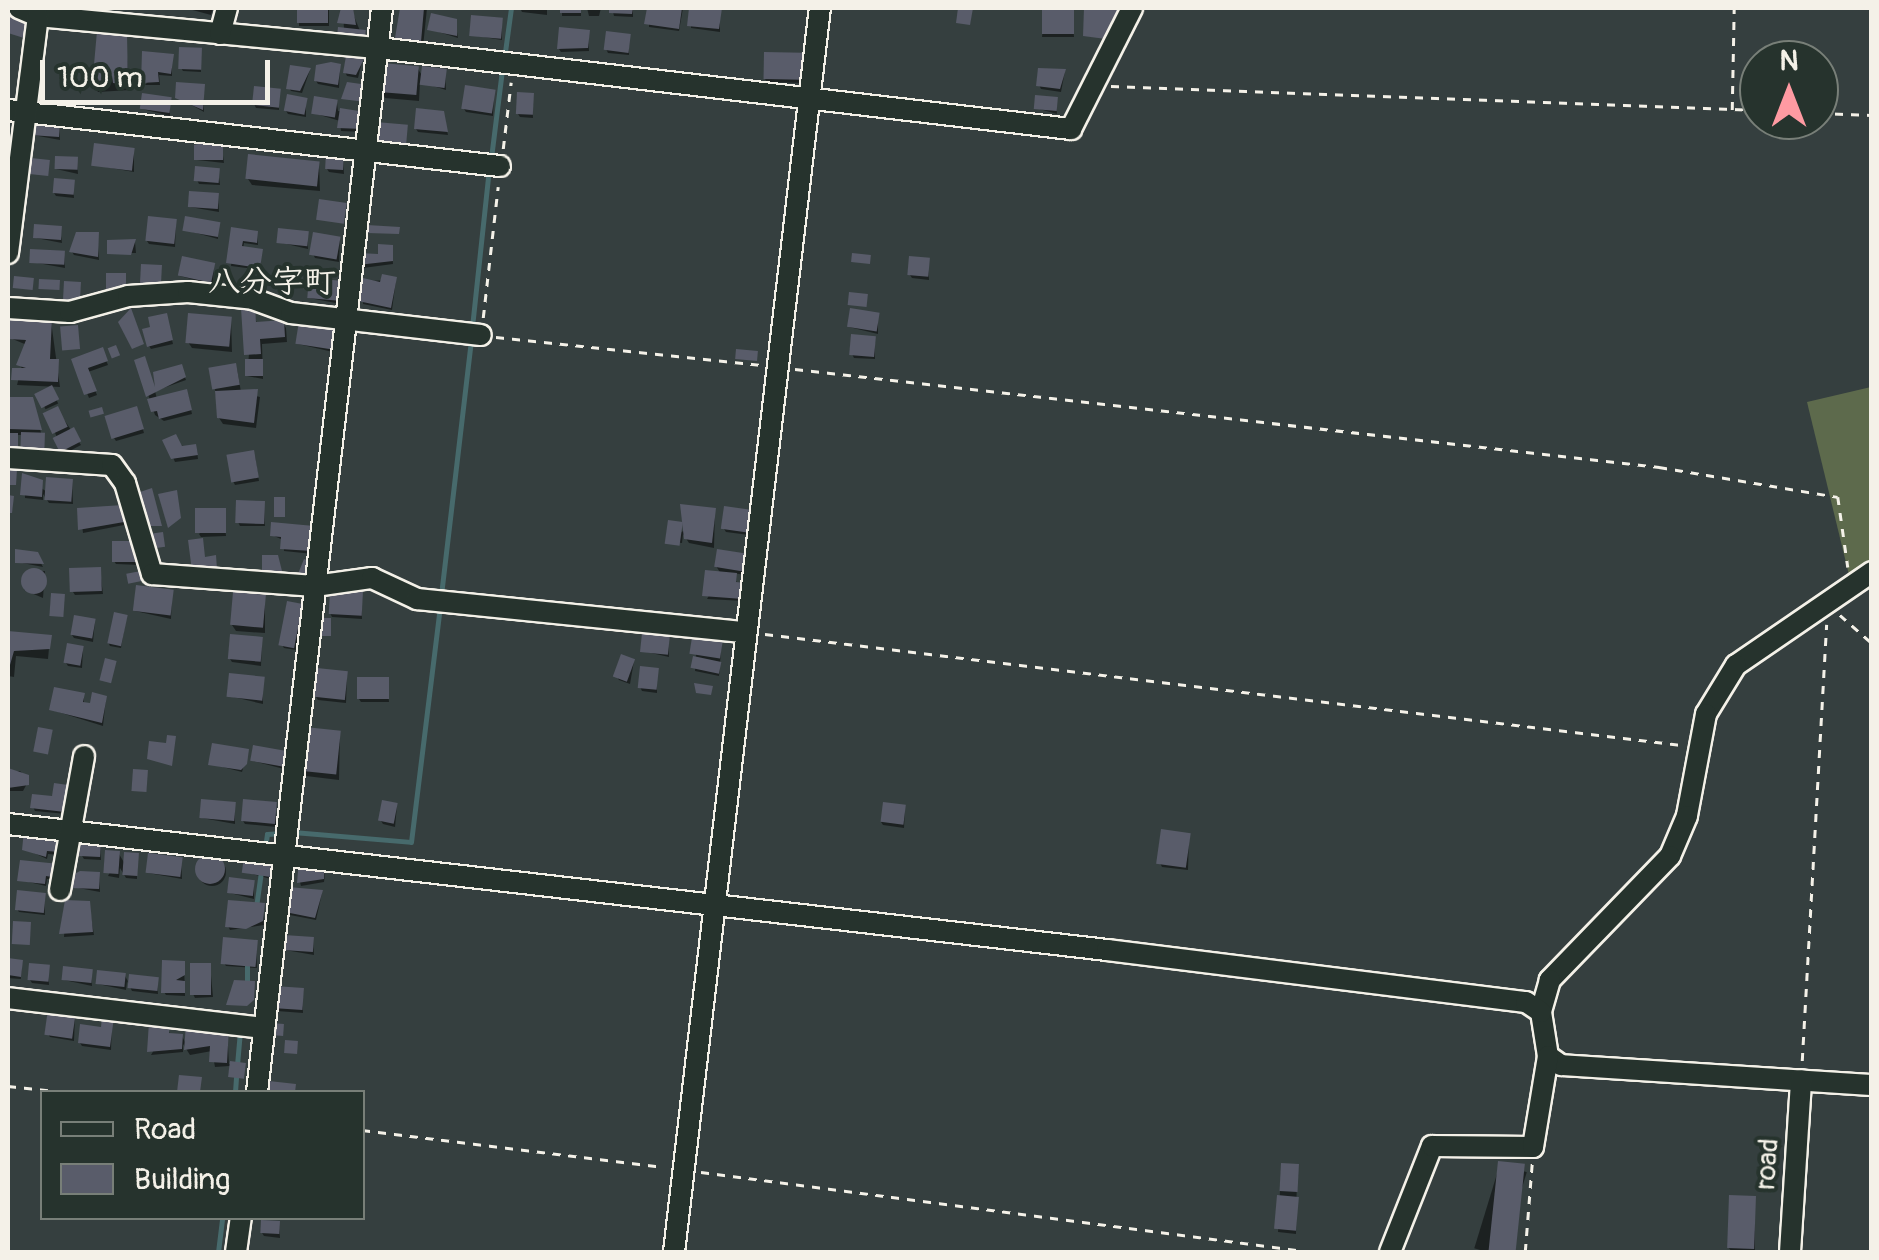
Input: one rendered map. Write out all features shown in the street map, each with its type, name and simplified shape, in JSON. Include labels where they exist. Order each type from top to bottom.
[{"type":"street","points":[[220,34],[227,8]]},
{"type":"street","points":[[256,1090],[249,1026],[284,854],[382,8]]},
{"type":"street","points":[[674,1252],[774,366],[820,8]]},
{"type":"street","points":[[8,253],[16,111],[29,12],[101,15],[220,34],[514,63],[1072,129],[1132,8]]},
{"type":"street","points":[[16,111],[500,166]]},
{"type":"street","points":[[8,308],[70,312],[128,296],[188,292],[253,299],[291,313],[481,335]]},
{"type":"street","points":[[8,458],[112,465],[125,482],[152,574],[315,586],[372,578],[417,599],[744,632]]},
{"type":"street","points":[[1390,1252],[1432,1146],[1533,1147],[1548,1056],[1541,1012],[1550,980],[1670,856],[1687,816],[1706,714],[1736,665],[1827,604],[1850,583],[1872,572]]},
{"type":"street","points":[[60,890],[84,756]]},
{"type":"street","points":[[8,824],[1507,1000],[1541,1012]]},
{"type":"street","points":[[8,998],[249,1026]]},
{"type":"street","points":[[1548,1056],[1561,1065],[1872,1085]]},
{"type":"street","name":"road","points":[[1790,1252],[1801,1080]]},
{"type":"street","points":[[236,1252],[241,1220]]},
{"type":"path","points":[[1732,110],[1734,8]]},
{"type":"path","points":[[514,63],[481,335],[1659,468],[1838,497],[1850,583]]},
{"type":"path","points":[[1095,86],[1739,110]]},
{"type":"path","points":[[1839,113],[1872,114]]},
{"type":"path","points":[[1827,604],[1872,643]]},
{"type":"path","points":[[1801,1080],[1827,604]]},
{"type":"path","points":[[744,632],[1701,747]]},
{"type":"path","points":[[8,1086],[47,1090]]},
{"type":"path","points":[[365,1130],[1304,1251]]},
{"type":"path","points":[[1525,1252],[1533,1147]]},
{"type":"green space","points":[[1871,387],[1871,566],[1849,575],[1807,402]]},
{"type":"building","points":[[297,8],[328,8],[328,23],[297,23]]},
{"type":"building","points":[[341,8],[353,8],[356,25],[337,23]]},
{"type":"building","points":[[400,8],[424,8],[421,42],[395,38]]},
{"type":"building","points":[[560,8],[581,8],[581,13],[560,13]]},
{"type":"building","points":[[609,8],[633,8],[632,14],[609,13]]},
{"type":"building","points":[[647,8],[682,8],[679,29],[644,24]]},
{"type":"building","points":[[689,8],[722,8],[719,29],[687,26]]},
{"type":"building","points":[[958,8],[973,8],[970,25],[956,23]]},
{"type":"building","points":[[1042,8],[1074,8],[1074,34],[1042,34]]},
{"type":"building","points":[[1084,8],[1120,10],[1106,39],[1083,36]]},
{"type":"building","points":[[8,11],[33,20],[27,39],[8,33]]},
{"type":"building","points":[[431,13],[457,19],[457,36],[427,30]]},
{"type":"building","points":[[471,15],[503,18],[501,39],[469,36]]},
{"type":"building","points":[[338,27],[366,30],[365,40],[337,37]]},
{"type":"building","points":[[559,27],[590,30],[588,48],[557,49]]},
{"type":"building","points":[[97,31],[127,34],[128,85],[113,83],[112,76],[106,89],[92,87]]},
{"type":"building","points":[[606,31],[631,34],[628,53],[604,50]]},
{"type":"building","points":[[179,47],[202,48],[201,70],[178,69]]},
{"type":"building","points":[[142,51],[174,54],[171,74],[158,72],[159,82],[141,83]]},
{"type":"building","points":[[764,52],[803,53],[803,80],[764,79]]},
{"type":"building","points":[[346,56],[364,59],[356,75],[343,73]]},
{"type":"building","points":[[382,63],[419,66],[416,95],[379,92]]},
{"type":"building","points":[[341,64],[338,85],[314,81],[316,65]]},
{"type":"building","points":[[290,65],[311,68],[300,91],[286,89]]},
{"type":"building","points":[[422,66],[447,69],[444,88],[420,85]]},
{"type":"building","points":[[1038,68],[1066,69],[1060,89],[1036,86]]},
{"type":"building","points":[[176,82],[205,84],[203,110],[175,98]]},
{"type":"building","points":[[347,82],[368,85],[366,102],[341,99]]},
{"type":"building","points":[[465,85],[496,90],[492,114],[461,109]]},
{"type":"building","points":[[254,86],[281,89],[279,108],[252,105]]},
{"type":"building","points":[[517,92],[534,93],[533,115],[516,114]]},
{"type":"building","points":[[142,93],[172,97],[169,113],[140,109]]},
{"type":"building","points":[[287,94],[308,98],[304,115],[284,111]]},
{"type":"building","points":[[1035,95],[1058,97],[1057,111],[1034,109]]},
{"type":"building","points":[[314,96],[338,100],[335,118],[311,114]]},
{"type":"building","points":[[340,108],[365,112],[363,129],[337,128]]},
{"type":"building","points":[[416,108],[444,111],[448,132],[414,129]]},
{"type":"building","points":[[40,121],[60,122],[59,137],[30,135]]},
{"type":"building","points":[[376,122],[408,125],[406,145],[374,142]]},
{"type":"building","points":[[211,141],[223,146],[223,160],[194,160],[194,145]]},
{"type":"building","points":[[94,143],[135,148],[132,171],[91,166]]},
{"type":"building","points":[[326,152],[344,153],[343,170],[325,169]]},
{"type":"building","points":[[248,154],[320,162],[317,186],[245,179]]},
{"type":"building","points":[[55,156],[78,157],[78,170],[55,169]]},
{"type":"building","points":[[31,158],[50,160],[48,176],[29,174]]},
{"type":"building","points":[[195,166],[220,168],[219,183],[194,181]]},
{"type":"building","points":[[54,178],[75,180],[74,195],[53,193]]},
{"type":"building","points":[[189,191],[219,193],[218,209],[188,207]]},
{"type":"building","points":[[319,199],[347,203],[344,224],[316,220]]},
{"type":"building","points":[[148,216],[177,219],[174,244],[145,241]]},
{"type":"building","points":[[185,216],[220,222],[218,237],[182,231]]},
{"type":"building","points":[[34,224],[62,226],[61,240],[33,238]]},
{"type":"building","points":[[367,225],[400,227],[399,234],[367,233]]},
{"type":"building","points":[[231,227],[258,231],[257,243],[243,241],[242,246],[263,249],[260,268],[226,263]]},
{"type":"building","points":[[278,228],[309,231],[307,246],[276,243]]},
{"type":"building","points":[[76,232],[99,232],[98,257],[69,252]]},
{"type":"building","points":[[313,232],[341,237],[337,260],[309,255]]},
{"type":"building","points":[[136,239],[131,255],[107,254],[107,240]]},
{"type":"building","points":[[378,244],[393,245],[393,261],[358,265],[359,253],[378,254]]},
{"type":"building","points":[[30,249],[65,251],[64,265],[29,263]]},
{"type":"building","points":[[852,253],[871,255],[870,264],[851,262]]},
{"type":"building","points":[[182,256],[215,263],[211,283],[178,276]]},
{"type":"building","points":[[909,256],[930,258],[928,277],[907,275]]},
{"type":"building","points":[[141,264],[162,265],[161,291],[140,290]]},
{"type":"building","points":[[106,273],[126,273],[126,292],[106,292]]},
{"type":"building","points":[[382,274],[397,277],[391,308],[358,301],[363,278],[380,282]]},
{"type":"building","points":[[14,276],[34,278],[33,290],[13,288]]},
{"type":"building","points":[[309,278],[341,281],[339,301],[307,298]]},
{"type":"building","points":[[39,279],[60,280],[59,290],[38,289]]},
{"type":"building","points":[[64,281],[81,282],[80,305],[63,304]]},
{"type":"building","points":[[849,292],[868,294],[867,307],[848,305]]},
{"type":"building","points":[[255,307],[256,322],[284,320],[285,337],[260,339],[261,354],[244,355],[241,308]]},
{"type":"building","points":[[131,308],[144,344],[132,349],[118,322]]},
{"type":"building","points":[[850,308],[880,313],[877,331],[847,327]]},
{"type":"building","points":[[167,313],[173,340],[147,347],[142,329],[150,327],[148,317]]},
{"type":"building","points":[[188,313],[232,317],[229,347],[185,343]]},
{"type":"building","points":[[9,316],[52,319],[50,359],[59,359],[58,382],[11,380],[12,368],[26,368],[16,365],[26,340],[8,339]]},
{"type":"building","points":[[299,321],[335,327],[331,349],[295,344]]},
{"type":"building","points":[[78,325],[80,349],[62,350],[60,327]]},
{"type":"building","points":[[851,334],[876,336],[874,357],[849,355]]},
{"type":"building","points":[[116,345],[120,355],[112,359],[108,348]]},
{"type":"building","points":[[103,347],[108,361],[88,368],[97,391],[84,395],[71,359]]},
{"type":"building","points":[[736,349],[758,351],[757,361],[735,359]]},
{"type":"building","points":[[145,356],[155,387],[153,372],[182,364],[186,377],[146,397],[134,360]]},
{"type":"building","points":[[245,359],[263,359],[263,376],[245,376]]},
{"type":"building","points":[[236,363],[240,385],[212,390],[208,368]]},
{"type":"building","points":[[52,385],[59,399],[41,408],[34,394]]},
{"type":"building","points":[[187,389],[192,410],[159,419],[157,411],[151,412],[147,399]]},
{"type":"building","points":[[258,389],[254,423],[217,418],[215,391]]},
{"type":"building","points":[[8,397],[33,397],[42,430],[8,429]]},
{"type":"building","points":[[58,406],[68,427],[52,434],[43,413]]},
{"type":"building","points":[[137,406],[144,429],[112,439],[104,416]]},
{"type":"building","points":[[102,407],[104,414],[90,418],[89,411]]},
{"type":"building","points":[[74,427],[81,441],[60,452],[53,438]]},
{"type":"building","points":[[21,432],[45,433],[44,449],[20,448]]},
{"type":"building","points":[[8,433],[18,433],[18,449],[8,449]]},
{"type":"building","points":[[176,434],[182,446],[196,444],[198,455],[171,459],[162,440]]},
{"type":"building","points":[[254,450],[259,478],[231,482],[226,455]]},
{"type":"building","points":[[8,468],[17,469],[16,485],[8,485]]},
{"type":"building","points":[[22,473],[43,480],[42,497],[20,495]]},
{"type":"building","points":[[46,477],[73,479],[71,502],[44,500]]},
{"type":"building","points":[[152,488],[162,526],[147,526],[137,493]]},
{"type":"building","points":[[177,490],[181,518],[168,528],[158,494]]},
{"type":"building","points":[[8,495],[14,496],[12,513],[8,513]]},
{"type":"building","points":[[274,497],[285,497],[285,517],[274,517]]},
{"type":"building","points":[[236,500],[265,501],[264,524],[235,523]]},
{"type":"building","points":[[680,504],[716,508],[712,543],[684,539]]},
{"type":"building","points":[[123,505],[124,522],[78,530],[77,508]]},
{"type":"building","points":[[724,506],[751,510],[748,533],[721,529]]},
{"type":"building","points":[[195,508],[226,508],[226,533],[195,533]]},
{"type":"building","points":[[668,520],[683,522],[680,546],[665,544]]},
{"type":"building","points":[[271,522],[314,526],[312,551],[280,549],[281,537],[270,536]]},
{"type":"building","points":[[163,532],[165,547],[147,549],[145,535]]},
{"type":"building","points":[[203,538],[205,557],[216,555],[217,569],[192,571],[188,540]]},
{"type":"building","points":[[112,541],[139,541],[139,562],[112,562]]},
{"type":"building","points":[[15,549],[38,552],[44,564],[15,563]]},
{"type":"building","points":[[717,549],[748,554],[745,572],[714,567]]},
{"type":"building","points":[[262,555],[278,555],[284,579],[262,579]]},
{"type":"building","points":[[304,559],[319,565],[310,586],[295,580]]},
{"type":"building","points":[[101,567],[102,591],[70,592],[69,568]]},
{"type":"building","points":[[34,568],[43,572],[47,581],[43,590],[34,594],[25,590],[21,581],[25,572]]},
{"type":"building","points":[[705,570],[737,573],[736,582],[745,583],[743,599],[702,596]]},
{"type":"building","points":[[141,571],[143,581],[128,584],[126,574]]},
{"type":"building","points":[[136,585],[174,590],[171,615],[133,611]]},
{"type":"building","points":[[330,590],[363,592],[362,616],[329,614]]},
{"type":"building","points":[[233,592],[266,595],[263,628],[230,625]]},
{"type":"building","points":[[51,593],[65,594],[63,617],[49,616]]},
{"type":"building","points":[[287,601],[303,604],[294,648],[278,645]]},
{"type":"building","points":[[114,612],[128,615],[121,646],[107,643]]},
{"type":"building","points":[[74,615],[96,619],[92,639],[71,635]]},
{"type":"building","points":[[319,618],[331,618],[331,636],[319,636]]},
{"type":"building","points":[[8,631],[52,635],[50,649],[14,651],[8,672]]},
{"type":"building","points":[[693,631],[724,636],[720,659],[689,654]]},
{"type":"building","points":[[642,633],[670,636],[668,655],[640,652]]},
{"type":"building","points":[[230,634],[263,637],[261,662],[228,659]]},
{"type":"building","points":[[67,643],[84,646],[80,666],[64,663]]},
{"type":"building","points":[[621,654],[635,659],[627,682],[613,677]]},
{"type":"building","points":[[693,656],[721,662],[719,674],[691,668]]},
{"type":"building","points":[[105,658],[117,661],[111,683],[99,680]]},
{"type":"building","points":[[640,666],[659,668],[657,690],[638,688]]},
{"type":"building","points":[[317,668],[348,671],[345,700],[314,697]]},
{"type":"building","points":[[229,673],[265,677],[262,701],[226,697]]},
{"type":"building","points":[[357,677],[389,677],[389,699],[357,699]]},
{"type":"building","points":[[694,683],[713,686],[711,695],[696,693]]},
{"type":"building","points":[[54,687],[85,693],[83,702],[90,703],[92,692],[107,696],[102,723],[49,710]]},
{"type":"building","points":[[38,727],[53,730],[48,754],[33,752]]},
{"type":"building","points":[[305,727],[341,731],[336,775],[300,771]]},
{"type":"building","points":[[167,735],[176,736],[172,766],[147,759],[149,741],[166,743]]},
{"type":"building","points":[[212,743],[249,749],[247,764],[241,770],[208,765]]},
{"type":"building","points":[[253,745],[286,751],[284,767],[250,761]]},
{"type":"building","points":[[8,768],[29,775],[29,785],[8,788]]},
{"type":"building","points":[[133,769],[148,770],[146,792],[131,791]]},
{"type":"building","points":[[54,783],[68,785],[65,812],[30,808],[32,794],[52,796]]},
{"type":"building","points":[[201,799],[236,802],[234,821],[199,818]]},
{"type":"building","points":[[243,799],[277,802],[275,824],[241,821]]},
{"type":"building","points":[[382,800],[398,803],[394,824],[378,821]]},
{"type":"building","points":[[883,802],[906,805],[903,825],[881,822]]},
{"type":"building","points":[[1161,829],[1191,833],[1186,868],[1156,864]]},
{"type":"building","points":[[24,830],[62,835],[60,852],[47,851],[46,857],[22,850]]},
{"type":"building","points":[[80,839],[101,840],[100,857],[79,856]]},
{"type":"building","points":[[105,850],[120,851],[118,874],[103,873]]},
{"type":"building","points":[[124,852],[139,853],[137,876],[122,875]]},
{"type":"building","points":[[148,853],[183,857],[180,877],[146,873]]},
{"type":"building","points":[[210,854],[220,859],[225,869],[220,879],[210,884],[200,879],[195,869],[200,859]]},
{"type":"building","points":[[244,857],[273,861],[270,877],[242,873]]},
{"type":"building","points":[[299,859],[325,861],[324,879],[297,883]]},
{"type":"building","points":[[20,860],[59,864],[58,878],[46,876],[45,884],[17,881]]},
{"type":"building","points":[[80,871],[100,872],[99,889],[70,888],[71,876]]},
{"type":"building","points":[[229,877],[255,880],[253,896],[227,893]]},
{"type":"building","points":[[288,887],[323,890],[315,918],[285,912]]},
{"type":"building","points":[[17,890],[46,893],[44,913],[15,910]]},
{"type":"building","points":[[65,900],[90,901],[93,932],[59,934]]},
{"type":"building","points":[[228,900],[265,903],[263,921],[246,929],[225,927]]},
{"type":"building","points":[[13,921],[31,922],[30,945],[12,944]]},
{"type":"building","points":[[284,935],[314,937],[313,952],[283,950]]},
{"type":"building","points":[[223,937],[258,940],[256,967],[221,964]]},
{"type":"building","points":[[8,958],[23,960],[21,977],[8,975]]},
{"type":"building","points":[[162,960],[185,961],[185,975],[176,980],[185,981],[185,993],[161,993]]},
{"type":"building","points":[[29,963],[50,965],[48,982],[28,980]]},
{"type":"building","points":[[190,963],[211,963],[211,995],[190,995]]},
{"type":"building","points":[[63,966],[93,969],[91,983],[62,980]]},
{"type":"building","points":[[97,970],[126,973],[124,987],[96,984]]},
{"type":"building","points":[[129,974],[159,977],[157,991],[128,988]]},
{"type":"building","points":[[234,980],[255,981],[254,1000],[247,1006],[226,1005]]},
{"type":"building","points":[[274,986],[304,988],[302,1010],[272,1008]]},
{"type":"building","points":[[48,1009],[76,1013],[72,1039],[44,1035]]},
{"type":"building","points":[[102,1016],[114,1017],[110,1047],[78,1043],[80,1024],[101,1027]]},
{"type":"building","points":[[149,1022],[170,1024],[169,1033],[183,1034],[182,1049],[147,1052]]},
{"type":"building","points":[[271,1023],[284,1024],[283,1036],[270,1035]]},
{"type":"building","points":[[186,1024],[229,1027],[227,1063],[209,1062],[210,1046],[184,1050]]},
{"type":"building","points":[[285,1040],[298,1041],[297,1054],[284,1053]]},
{"type":"building","points":[[230,1061],[246,1063],[244,1079],[228,1077]]},
{"type":"building","points":[[179,1075],[202,1077],[200,1090],[177,1090]]},
{"type":"building","points":[[269,1081],[296,1084],[295,1090],[267,1090]]},
{"type":"building","points":[[1498,1161],[1525,1164],[1516,1252],[1488,1252]]},
{"type":"building","points":[[1281,1163],[1299,1164],[1298,1192],[1280,1191]]},
{"type":"building","points":[[1277,1195],[1299,1197],[1296,1231],[1274,1229]]},
{"type":"building","points":[[1729,1195],[1756,1196],[1754,1249],[1727,1248]]},
{"type":"building","points":[[261,1220],[280,1221],[279,1234],[260,1233]]},
{"type":"waterway","points":[[504,59],[511,8]]},
{"type":"waterway","points":[[491,158],[502,70]]},
{"type":"waterway","points":[[472,327],[489,169]]},
{"type":"waterway","points":[[441,595],[471,338]]},
{"type":"waterway","points":[[293,832],[411,842],[440,606]]},
{"type":"waterway","points":[[265,848],[267,834],[282,833]]},
{"type":"waterway","points":[[256,907],[261,873]]},
{"type":"waterway","points":[[247,962],[247,986]]},
{"type":"waterway","points":[[237,1065],[240,1031]]},
{"type":"waterway","points":[[235,1090],[236,1076]]},
{"type":"waterway","points":[[218,1252],[222,1220]]},
{"type":"district","name":"八分字町","points":[[272,282]]}]
